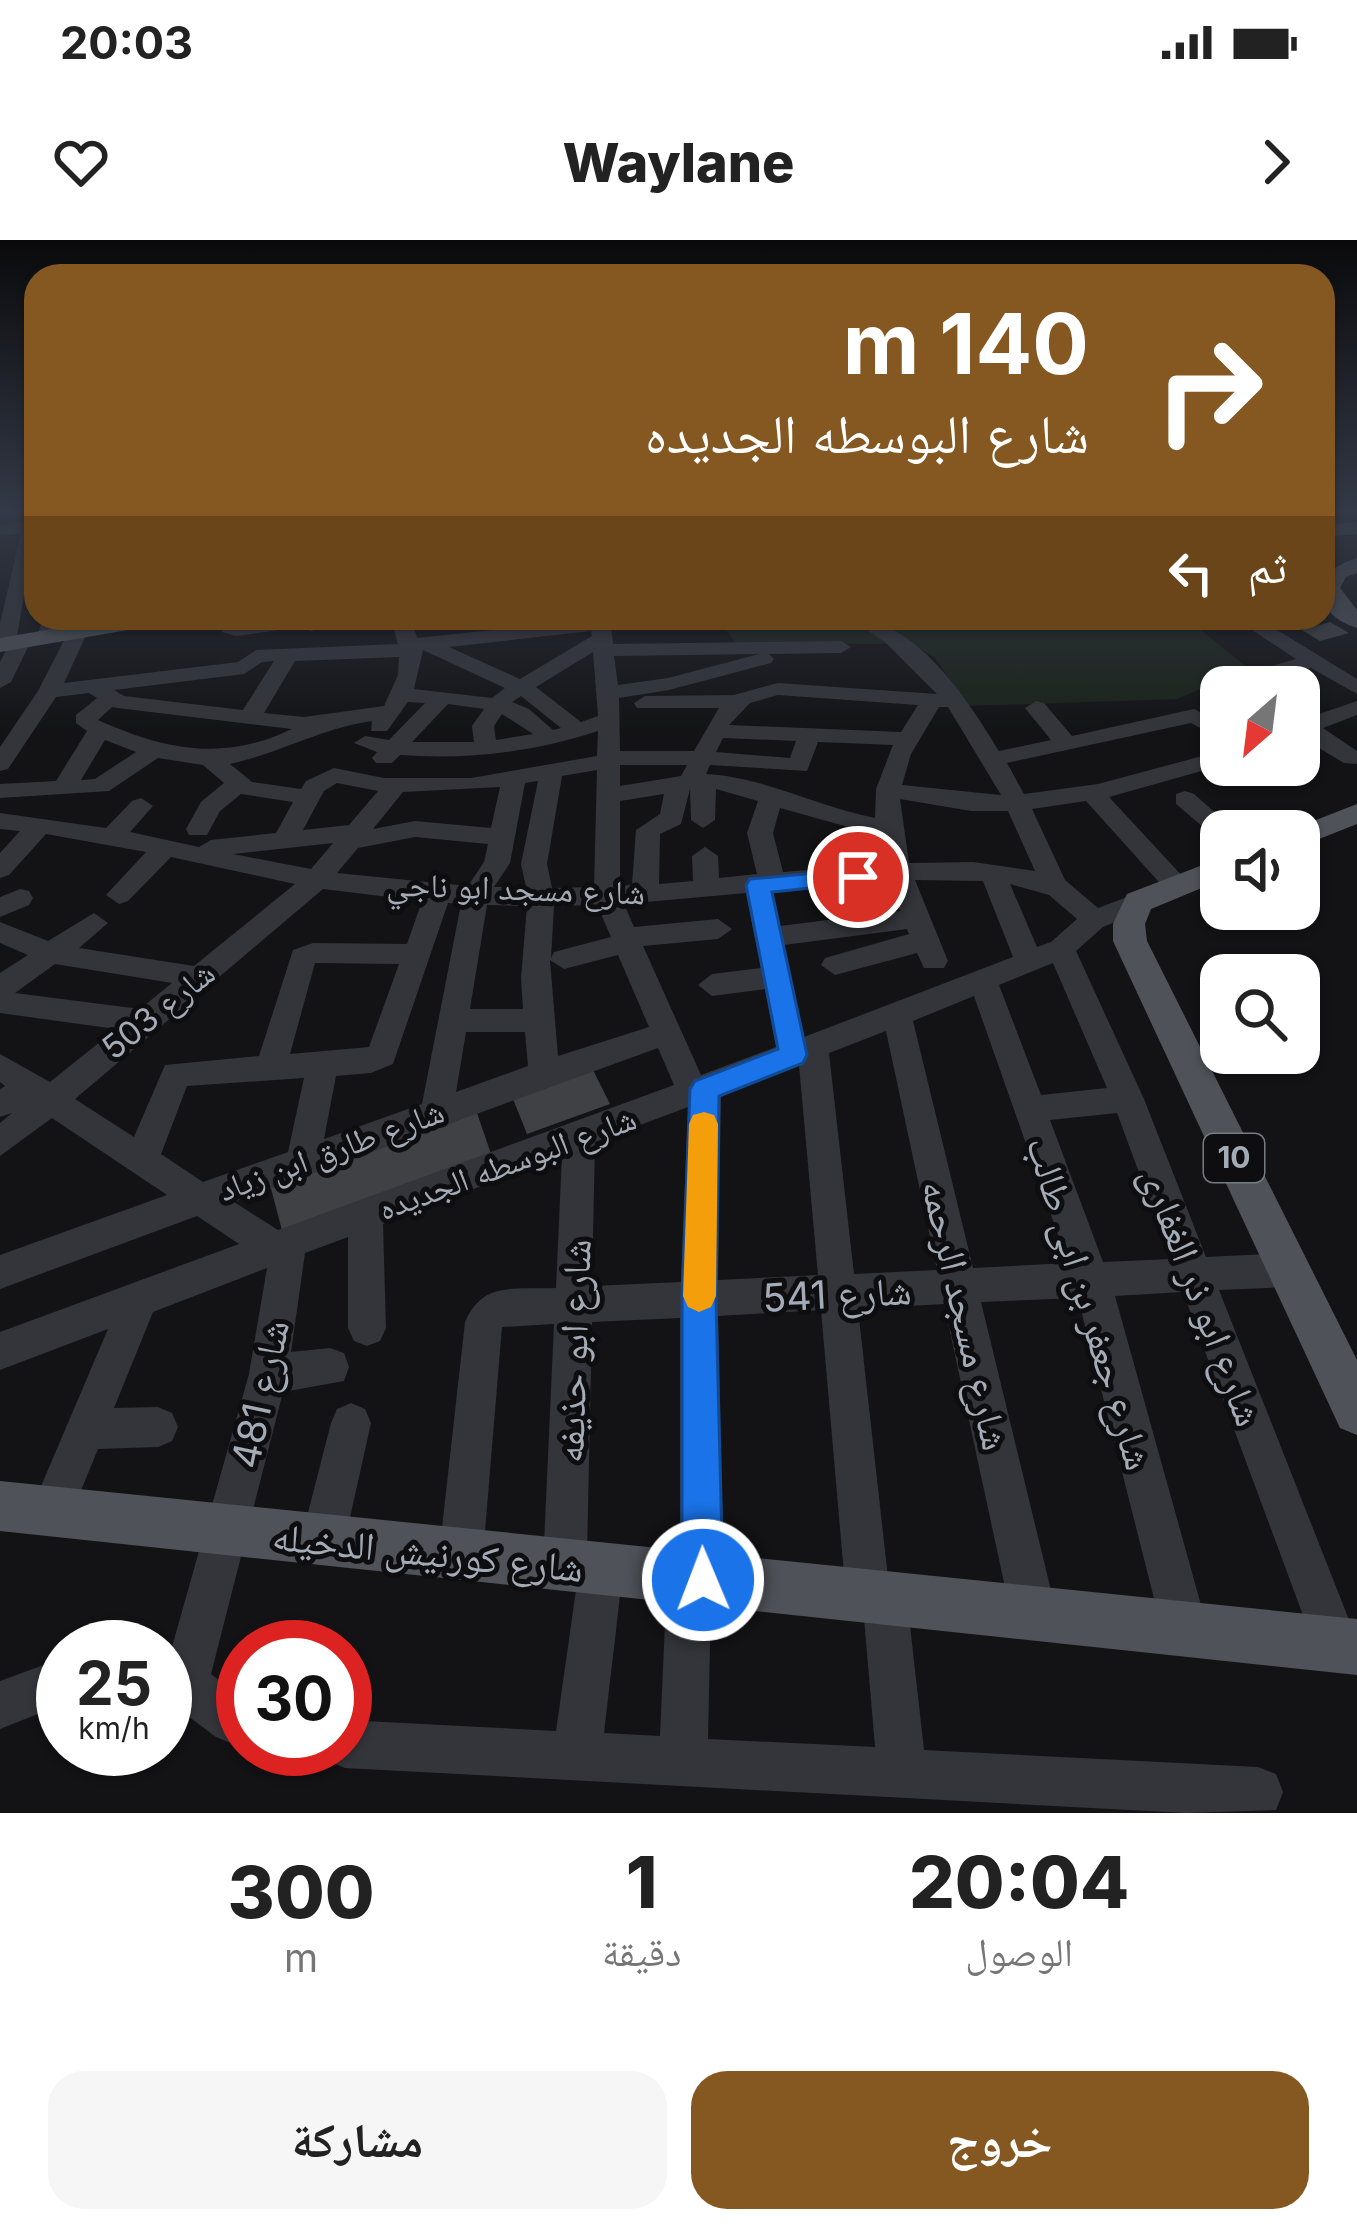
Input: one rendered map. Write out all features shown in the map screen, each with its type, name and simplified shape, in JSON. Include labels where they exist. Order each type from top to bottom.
[{"type":"main road","points":[[1335,600],[1357,624]]},
{"type":"main road","points":[[25,637],[85,630]]},
{"type":"main road","points":[[1320,828],[1357,813]]},
{"type":"main road","points":[[1138,902],[1200,876]]},
{"type":"main road","name":"10","points":[[1138,902],[1129,924],[1130,940],[1357,1411]]},
{"type":"main road","name":"شارع كورنيش الدخيله","points":[[26,1509],[1346,1646]]},
{"type":"street","points":[[200,673],[226,630]]},
{"type":"street","points":[[285,840],[317,782],[334,775],[398,703],[410,682],[416,646],[407,630]]},
{"type":"street","points":[[501,630],[416,646],[254,656],[244,668],[102,692],[86,719],[151,752],[212,761],[267,748],[321,723],[398,703],[442,698],[494,706],[530,718],[548,739]]},
{"type":"street","points":[[881,630],[901,641],[1020,801],[1054,886]]},
{"type":"street","points":[[1263,630],[1357,688]]},
{"type":"street","points":[[3,757],[49,691],[79,632]]},
{"type":"street","points":[[602,632],[657,647],[716,636],[761,652],[831,647],[830,672]]},
{"type":"street","points":[[486,748],[482,726],[494,706],[602,632]]},
{"type":"street","points":[[602,632],[609,705],[608,897],[664,1034],[699,1091],[696,1580],[683,1762]]},
{"type":"street","points":[[716,636],[725,672]]},
{"type":"street","points":[[0,682],[25,637]]},
{"type":"street","points":[[416,646],[521,688],[554,706],[578,731]]},
{"type":"street","points":[[657,647],[669,684]]},
{"type":"street","points":[[365,742],[438,751],[548,739],[578,731],[609,705],[669,684],[725,672],[761,652]]},
{"type":"street","points":[[761,652],[778,689]]},
{"type":"street","points":[[250,718],[288,655]]},
{"type":"street","points":[[1296,666],[1313,661]]},
{"type":"street","points":[[525,662],[545,674]]},
{"type":"street","points":[[609,705],[733,701],[778,689],[941,700]]},
{"type":"street","points":[[49,691],[102,692],[250,718],[321,723]]},
{"type":"street","points":[[851,694],[862,737]]},
{"type":"street","points":[[363,780],[442,698]]},
{"type":"street","points":[[926,940],[889,829],[888,789],[908,739],[941,700]]},
{"type":"street","points":[[646,894],[648,830],[672,818],[733,701]]},
{"type":"street","points":[[1036,708],[1066,743]]},
{"type":"street","points":[[1094,708],[1117,732]]},
{"type":"street","points":[[1320,722],[1357,708]]},
{"type":"street","points":[[991,760],[1194,716],[1200,720]]},
{"type":"street","points":[[0,723],[30,719]]},
{"type":"street","points":[[0,869],[18,823],[100,729]]},
{"type":"street","points":[[717,731],[908,739]]},
{"type":"street","points":[[610,795],[760,762],[802,764],[809,735]]},
{"type":"street","points":[[1320,738],[1352,758]]},
{"type":"street","points":[[424,787],[438,751]]},
{"type":"street","points":[[0,791],[106,784],[151,752]]},
{"type":"street","points":[[334,775],[424,787],[513,782],[609,760],[762,792],[826,816],[889,829]]},
{"type":"street","points":[[212,761],[237,785],[307,796]]},
{"type":"street","points":[[760,762],[769,937],[777,977],[803,1051],[902,1773]]},
{"type":"street","points":[[888,789],[959,805],[1020,801],[1092,793],[1200,764]]},
{"type":"street","points":[[544,1073],[535,978],[541,896],[534,864],[551,774]]},
{"type":"street","points":[[694,777],[703,820]]},
{"type":"street","points":[[437,1112],[476,894],[496,863],[513,782]]},
{"type":"street","points":[[198,829],[210,807],[237,785]]},
{"type":"street","name":"شارع 503","points":[[0,1142],[41,1092],[145,1021],[318,879],[395,786]]},
{"type":"street","points":[[1092,793],[1176,886]]},
{"type":"street","points":[[1185,799],[1200,811]]},
{"type":"street","points":[[110,839],[141,806]]},
{"type":"street","name":"شارع مسجد ابو ناجي","points":[[18,823],[318,879],[476,894],[608,897],[901,873],[1002,874],[1054,886],[1077,901],[1093,920]]},
{"type":"street","points":[[119,895],[170,850],[416,829],[503,838]]},
{"type":"street","points":[[705,856],[707,889]]},
{"type":"street","name":"شارع ابو ذر الغفارى","points":[[1002,874],[1128,1100],[1192,1275],[1346,1646]]},
{"type":"street","points":[[142,1160],[173,1076],[371,1061],[384,1050],[439,891]]},
{"type":"street","name":"شارع البوسطه الجديده","points":[[0,1351],[897,1015],[1046,955],[1093,920],[1138,902]]},
{"type":"street","points":[[0,988],[94,923]]},
{"type":"street","points":[[564,959],[626,941],[718,929]]},
{"type":"street","points":[[0,932],[54,954],[199,977]]},
{"type":"street","points":[[769,937],[926,940]]},
{"type":"street","points":[[835,965],[926,940]]},
{"type":"street","points":[[271,1067],[303,957],[313,953],[418,954]]},
{"type":"street","points":[[712,985],[777,977]]},
{"type":"street","name":"شارع جعفر بن ابى طالب","points":[[983,980],[1092,1280],[1186,1630]]},
{"type":"street","points":[[0,1001],[145,1021]]},
{"type":"street","name":"شارع مسجد الرحمه","points":[[897,1015],[1034,1615]]},
{"type":"street","points":[[453,1021],[539,1020]]},
{"type":"street","name":"شارع طارق ابن زياد","points":[[0,1272],[544,1073],[664,1034]]},
{"type":"street","points":[[303,1160],[323,1064]]},
{"type":"street","points":[[0,1066],[282,1247]]},
{"type":"street","points":[[1,1104],[41,1092]]},
{"type":"street","points":[[1030,1109],[1128,1100]]},
{"type":"street","name":"شارع ابو حذيفه","points":[[577,1756],[583,1568],[576,1305],[579,1136]]},
{"type":"street","points":[[365,1215],[367,1328]]},
{"type":"street","name":"شارع 481","points":[[192,1635],[230,1532],[268,1374],[282,1247]]},
{"type":"street","name":"شارع 541","points":[[461,1556],[485,1316],[498,1308],[1287,1270]]},
{"type":"street","points":[[26,1509],[86,1429],[140,1298]]},
{"type":"street","points":[[268,1374],[330,1367]]},
{"type":"street","points":[[323,1540],[351,1423]]},
{"type":"street","points":[[86,1429],[158,1427]]},
{"type":"street","points":[[0,1706],[36,1692]]},
{"type":"street","points":[[372,1745],[1258,1792]]},
{"type":"shaded area","points":[[726,630],[870,630],[894,644],[736,643]]},
{"type":"shaded area","points":[[890,630],[1201,630],[1245,666],[1200,666],[1200,689],[1177,699],[968,706],[935,658]]},
{"type":"building","points":[[1335,625],[1349,633],[1320,641],[1302,630],[1335,630]]},
{"type":"building","points":[[593,1070],[610,1104],[527,1134],[513,1099]]},
{"type":"building","points":[[475,1107],[491,1154],[283,1234],[269,1181]]},
{"type":"slow traffic","points":[[699,1296],[704,1124]]},
{"type":"route","points":[[703,1580],[699,1300],[705,1089],[793,1055],[758,885],[858,877]]}]
